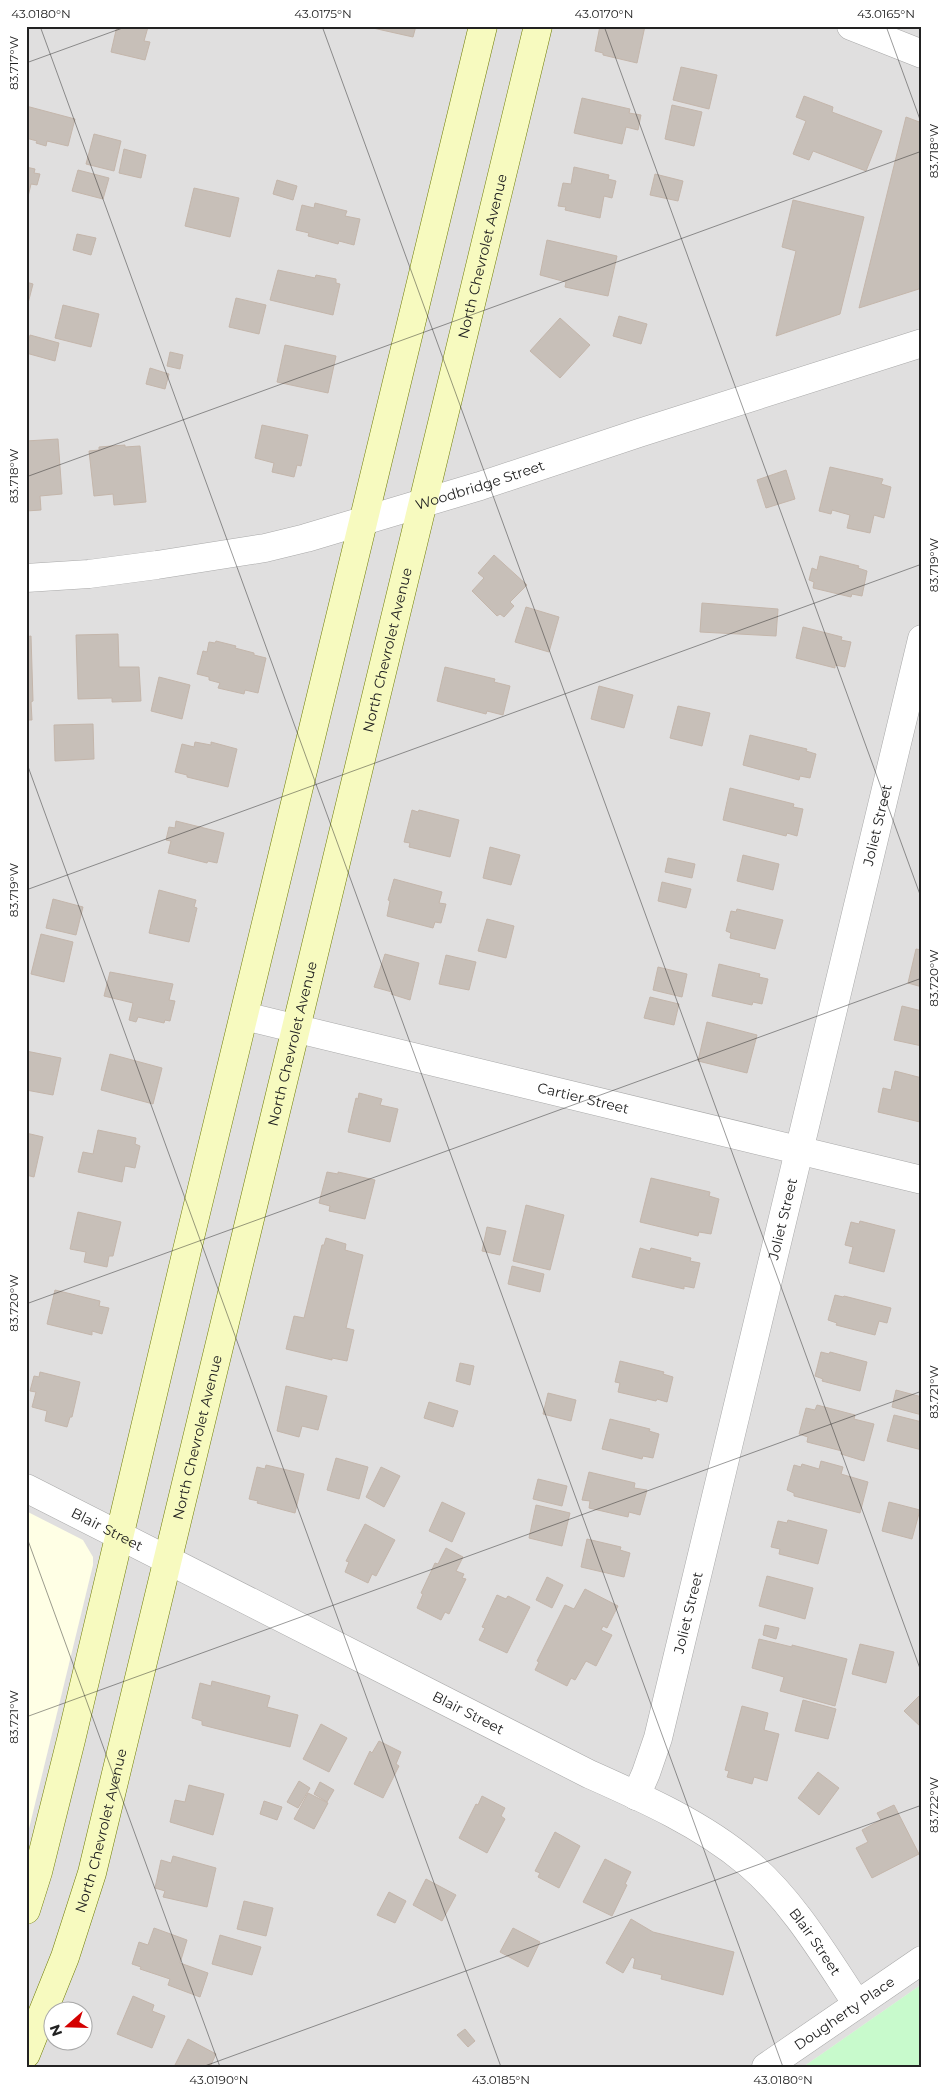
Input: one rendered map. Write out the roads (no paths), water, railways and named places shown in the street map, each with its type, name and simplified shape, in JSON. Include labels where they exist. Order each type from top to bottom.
[{"type":"street","points":[[26,1910],[38,1872],[69,1749],[244,1016],[484,26]]},
{"type":"street","name":"North Chevrolet Avenue","points":[[26,2054],[65,1957],[92,1873],[538,26]]},
{"type":"street","points":[[850,26],[922,54]]},
{"type":"street","name":"Woodbridge Street","points":[[26,578],[97,573],[197,559],[287,543],[363,522],[922,343]]},
{"type":"street","name":"Joliet Street","points":[[636,1796],[658,1738],[922,640]]},
{"type":"street","name":"Cartier Street","points":[[244,1016],[922,1180]]},
{"type":"street","name":"Blair Street","points":[[26,1488],[589,1774],[636,1796],[729,1848],[767,1881],[798,1918],[857,2004]]},
{"type":"street","name":"Dougherty Place","points":[[766,2067],[922,1960]]}]
